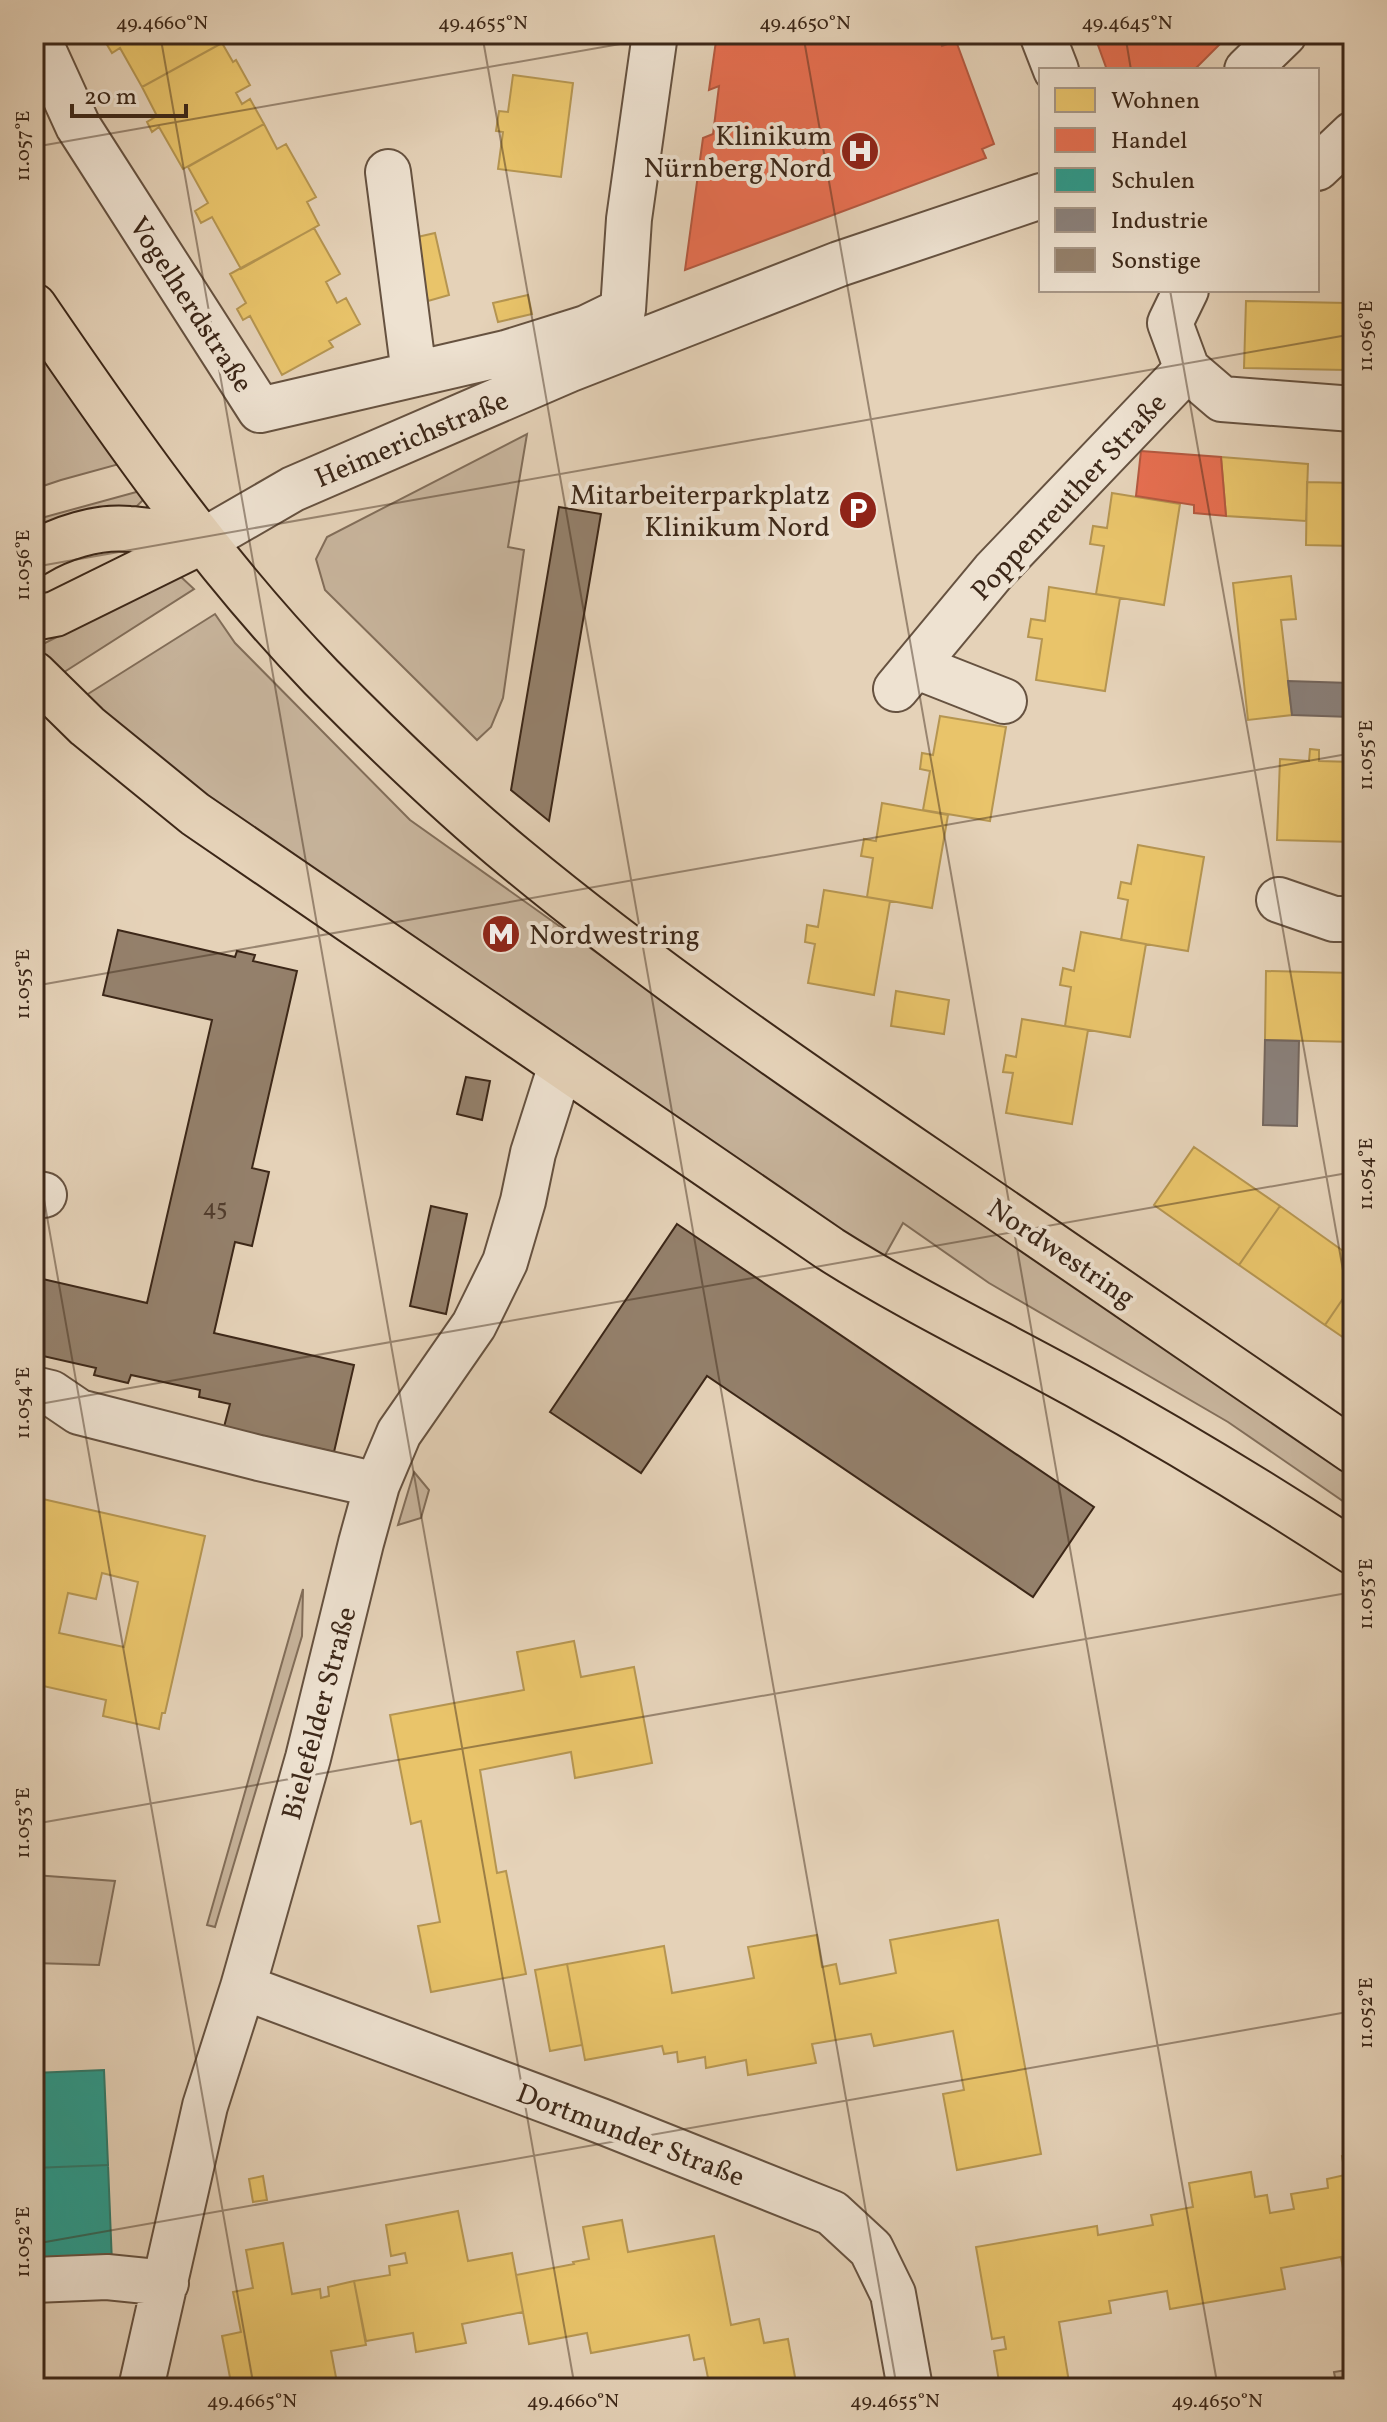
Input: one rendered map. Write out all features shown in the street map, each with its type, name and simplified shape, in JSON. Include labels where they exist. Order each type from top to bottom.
[{"type":"main road","name":"Nordwestring","points":[[34,306],[140,459],[203,541],[286,639],[379,735],[513,857],[731,1025],[1353,1451]]},
{"type":"main road","points":[[34,554],[71,538],[114,529],[203,541]]},
{"type":"main road","points":[[34,618],[55,614],[203,541]]},
{"type":"main road","points":[[34,674],[87,726],[195,814],[869,1273],[1196,1454],[1353,1552]]},
{"type":"street","name":"Vogelherdstraße","points":[[36,34],[78,126],[260,410],[506,353],[586,328],[625,329]]},
{"type":"street","points":[[655,34],[629,219],[625,329],[839,264],[1039,197]]},
{"type":"street","points":[[1042,34],[1055,68]]},
{"type":"street","points":[[1249,68],[1284,34]]},
{"type":"street","points":[[1319,166],[1353,134]]},
{"type":"street","points":[[388,172],[414,374]]},
{"type":"street","name":"Poppenreuther Straße","points":[[1004,701],[905,678],[994,571],[1187,369],[1170,323],[1185,292]]},
{"type":"street","name":"Heimerichstraße","points":[[203,541],[293,489],[568,370],[625,329]]},
{"type":"street","points":[[1187,369],[1222,399],[1353,409]]},
{"type":"street","points":[[1279,900],[1334,919],[1353,919]]},
{"type":"street","name":"Bielefelder Straße","points":[[141,2388],[205,2106],[243,1987],[308,1758],[377,1485],[399,1433],[474,1325],[505,1262],[533,1153],[561,1065]]},
{"type":"street","points":[[34,1389],[51,1393],[79,1412],[377,1485]]},
{"type":"street","name":"Dortmunder Straße","points":[[243,1987],[601,2121],[832,2213],[871,2249],[893,2294],[910,2388]]},
{"type":"street","points":[[34,2280],[107,2277],[166,2283]]},
{"type":"shaded area","points":[[34,336],[123,463],[34,489]]},
{"type":"shaded area","points":[[527,434],[508,547],[524,550],[503,698],[491,727],[477,740],[325,590],[316,559],[327,537]]},
{"type":"shaded area","points":[[140,491],[143,500],[137,506],[34,541],[34,520]]},
{"type":"shaded area","points":[[180,576],[194,589],[58,676],[41,655],[43,644]]},
{"type":"shaded area","points":[[215,614],[235,643],[410,820],[721,1041],[1353,1471],[1353,1508],[1228,1422],[989,1283],[903,1223],[884,1257],[781,1195],[246,827],[80,699]]},
{"type":"shaded area","points":[[414,1472],[429,1490],[421,1518],[398,1525]]},
{"type":"shaded area","points":[[303,1589],[302,1636],[215,1927],[207,1925]]},
{"type":"shaded area","points":[[34,1875],[115,1881],[99,1965],[34,1963]]},
{"type":"shaded area","points":[[1353,2369],[1353,2388],[1337,2388],[1334,2372]]},
{"type":"building: Wohnen","points":[[117,34],[217,34],[222,43],[142,87],[120,48],[112,53],[106,43]]},
{"type":"building: Wohnen","points":[[222,43],[250,85],[236,93],[242,104],[250,99],[264,124],[183,169],[159,127],[152,132],[147,122],[157,116],[142,87]]},
{"type":"building: Wohnen","points":[[513,75],[573,83],[561,177],[498,169],[503,132],[496,131],[499,111],[508,112]]},
{"type":"building: Wohnen","points":[[264,124],[277,149],[286,144],[316,197],[307,202],[319,225],[241,269],[212,217],[201,223],[195,211],[208,203],[188,167]]},
{"type":"building: Wohnen","points":[[314,228],[340,274],[326,282],[337,303],[346,298],[360,324],[329,341],[333,347],[282,375],[250,316],[243,320],[237,309],[246,303],[230,274]]},
{"type":"building: Wohnen","points":[[435,233],[449,295],[428,301],[413,238]]},
{"type":"building: Wohnen","points":[[528,295],[532,314],[498,322],[493,303]]},
{"type":"building: Wohnen","points":[[1246,301],[1348,303],[1346,370],[1244,368]]},
{"type":"building: Wohnen","points":[[1348,303],[1353,303],[1353,371],[1346,370]]},
{"type":"building: Wohnen","points":[[1221,457],[1308,464],[1306,521],[1226,516]]},
{"type":"building: Wohnen","points":[[1307,482],[1353,483],[1353,546],[1306,545]]},
{"type":"building: Wohnen","points":[[1112,493],[1180,504],[1164,605],[1096,594],[1104,546],[1090,544],[1093,526],[1107,528]]},
{"type":"building: Wohnen","points":[[1291,576],[1296,619],[1281,620],[1292,715],[1248,720],[1233,583]]},
{"type":"building: Wohnen","points":[[1049,587],[1120,598],[1105,691],[1036,680],[1042,639],[1028,637],[1031,619],[1045,621]]},
{"type":"building: Wohnen","points":[[940,716],[1006,727],[990,821],[923,810],[930,771],[920,769],[922,753],[933,755]]},
{"type":"building: Wohnen","points":[[1310,749],[1319,750],[1319,761],[1353,762],[1353,842],[1277,840],[1280,759],[1309,761]]},
{"type":"building: Wohnen","points":[[882,803],[948,815],[932,908],[867,897],[873,858],[861,856],[864,839],[876,841]]},
{"type":"building: Wohnen","points":[[1138,845],[1204,857],[1188,951],[1121,940],[1128,900],[1118,898],[1121,882],[1131,884]]},
{"type":"building: Wohnen","points":[[824,890],[890,901],[874,995],[808,983],[815,944],[805,942],[807,925],[818,927]]},
{"type":"building: Wohnen","points":[[1081,932],[1146,944],[1130,1037],[1065,1026],[1071,987],[1060,985],[1063,968],[1074,971]]},
{"type":"building: Wohnen","points":[[1266,971],[1353,973],[1353,1042],[1265,1040]]},
{"type":"building: Wohnen","points":[[896,991],[949,1000],[944,1034],[891,1026]]},
{"type":"building: Wohnen","points":[[1022,1019],[1088,1030],[1072,1124],[1006,1113],[1013,1073],[1003,1072],[1006,1055],[1016,1057]]},
{"type":"building: Wohnen","points":[[1194,1147],[1280,1206],[1239,1265],[1154,1205]]},
{"type":"building: Wohnen","points":[[1280,1206],[1353,1258],[1353,1284],[1325,1325],[1239,1265]]},
{"type":"building: Wohnen","points":[[1353,1284],[1353,1344],[1325,1325]]},
{"type":"building: Wohnen","points":[[34,1497],[205,1536],[159,1729],[103,1716],[106,1700],[34,1684]],"holes":[[[102,1573],[138,1582],[124,1647],[59,1633],[68,1593],[96,1599]]]},
{"type":"building: Wohnen","points":[[574,1641],[581,1677],[634,1667],[652,1763],[575,1778],[571,1752],[480,1770],[497,1873],[506,1871],[526,1974],[431,1992],[418,1926],[440,1922],[421,1821],[411,1824],[390,1715],[524,1690],[517,1652]]},
{"type":"building: Wohnen","points":[[998,1920],[1041,2154],[957,2170],[943,2094],[964,2090],[953,2031],[874,2046],[871,2034],[812,2044],[816,2063],[748,2075],[746,2060],[706,2068],[705,2057],[678,2062],[677,2052],[664,2054],[662,2046],[585,2060],[567,1964],[664,1946],[672,1993],[754,1978],[748,1947],[817,1935],[822,1967],[836,1964],[840,1984],[896,1973],[890,1940]]},
{"type":"building: Wohnen","points":[[567,1964],[582,2045],[550,2051],[535,1970]]},
{"type":"building: Wohnen","points":[[1353,2154],[1353,2266],[1343,2268],[1341,2257],[1281,2268],[1285,2289],[1170,2309],[1167,2291],[1109,2301],[1111,2313],[1059,2322],[1070,2388],[1000,2388],[994,2351],[1006,2349],[1004,2337],[992,2339],[976,2247],[1097,2226],[1098,2235],[1153,2225],[1151,2215],[1193,2207],[1189,2183],[1251,2172],[1255,2197],[1267,2195],[1270,2213],[1294,2209],[1291,2194],[1328,2188],[1327,2179],[1345,2175],[1342,2156]]},
{"type":"building: Wohnen","points":[[263,2176],[267,2200],[253,2202],[249,2179]]},
{"type":"building: Wohnen","points":[[458,2211],[468,2261],[512,2253],[523,2312],[462,2324],[466,2343],[416,2352],[413,2333],[366,2341],[354,2281],[390,2275],[389,2266],[407,2263],[405,2253],[391,2256],[386,2225]]},
{"type":"building: Wohnen","points":[[622,2220],[628,2252],[714,2236],[731,2325],[759,2319],[764,2343],[788,2339],[797,2388],[710,2388],[704,2358],[694,2360],[689,2335],[591,2353],[587,2333],[529,2344],[516,2275],[589,2259],[583,2227]]},
{"type":"building: Wohnen","points":[[283,2243],[292,2294],[320,2289],[321,2298],[329,2296],[328,2287],[354,2281],[366,2345],[331,2351],[338,2388],[232,2388],[222,2336],[241,2332],[233,2292],[253,2288],[246,2250]]},
{"type":"building: Handel","points":[[717,34],[938,34],[942,46],[956,41],[994,144],[982,149],[986,158],[685,270],[703,138],[713,134],[719,86],[709,90]]},
{"type":"building: Handel","points":[[1094,34],[1230,34],[1196,68],[1106,68]]},
{"type":"building: Handel","points":[[1141,451],[1221,457],[1226,516],[1194,513],[1194,505],[1136,496]]},
{"type":"building: Schulen","points":[[104,2070],[108,2165],[34,2168],[34,2073]]},
{"type":"building: Schulen","points":[[108,2165],[112,2263],[34,2267],[34,2168]]},
{"type":"building: Industrie","points":[[1288,681],[1350,683],[1351,717],[1292,715]]},
{"type":"building: Industrie","points":[[1265,1040],[1299,1041],[1297,1126],[1263,1125]]},
{"type":"building: Sonstige","points":[[559,507],[601,514],[549,821],[511,790]]},
{"type":"building: Sonstige","points":[[118,930],[235,957],[237,951],[255,955],[253,961],[297,971],[252,1168],[269,1172],[252,1246],[235,1242],[214,1333],[354,1365],[334,1452],[224,1427],[230,1404],[199,1397],[200,1390],[131,1375],[128,1383],[94,1375],[96,1368],[34,1354],[34,1277],[147,1303],[212,1020],[103,995]]},
{"type":"building: Sonstige","points":[[466,1077],[490,1081],[482,1120],[457,1114]]},
{"type":"building: Sonstige","points":[[431,1206],[467,1214],[446,1314],[410,1306]]},
{"type":"building: Sonstige","points":[[677,1224],[1094,1507],[1033,1597],[707,1376],[641,1473],[550,1412]]},
{"type":"place","name":"Klinikum Nürnberg Nord","points":[[860,151]]},
{"type":"place","name":"Mitarbeiterparkplatz Klinikum Nord","points":[[858,510]]},
{"type":"place","name":"Nordwestring","points":[[501,934]]}]
